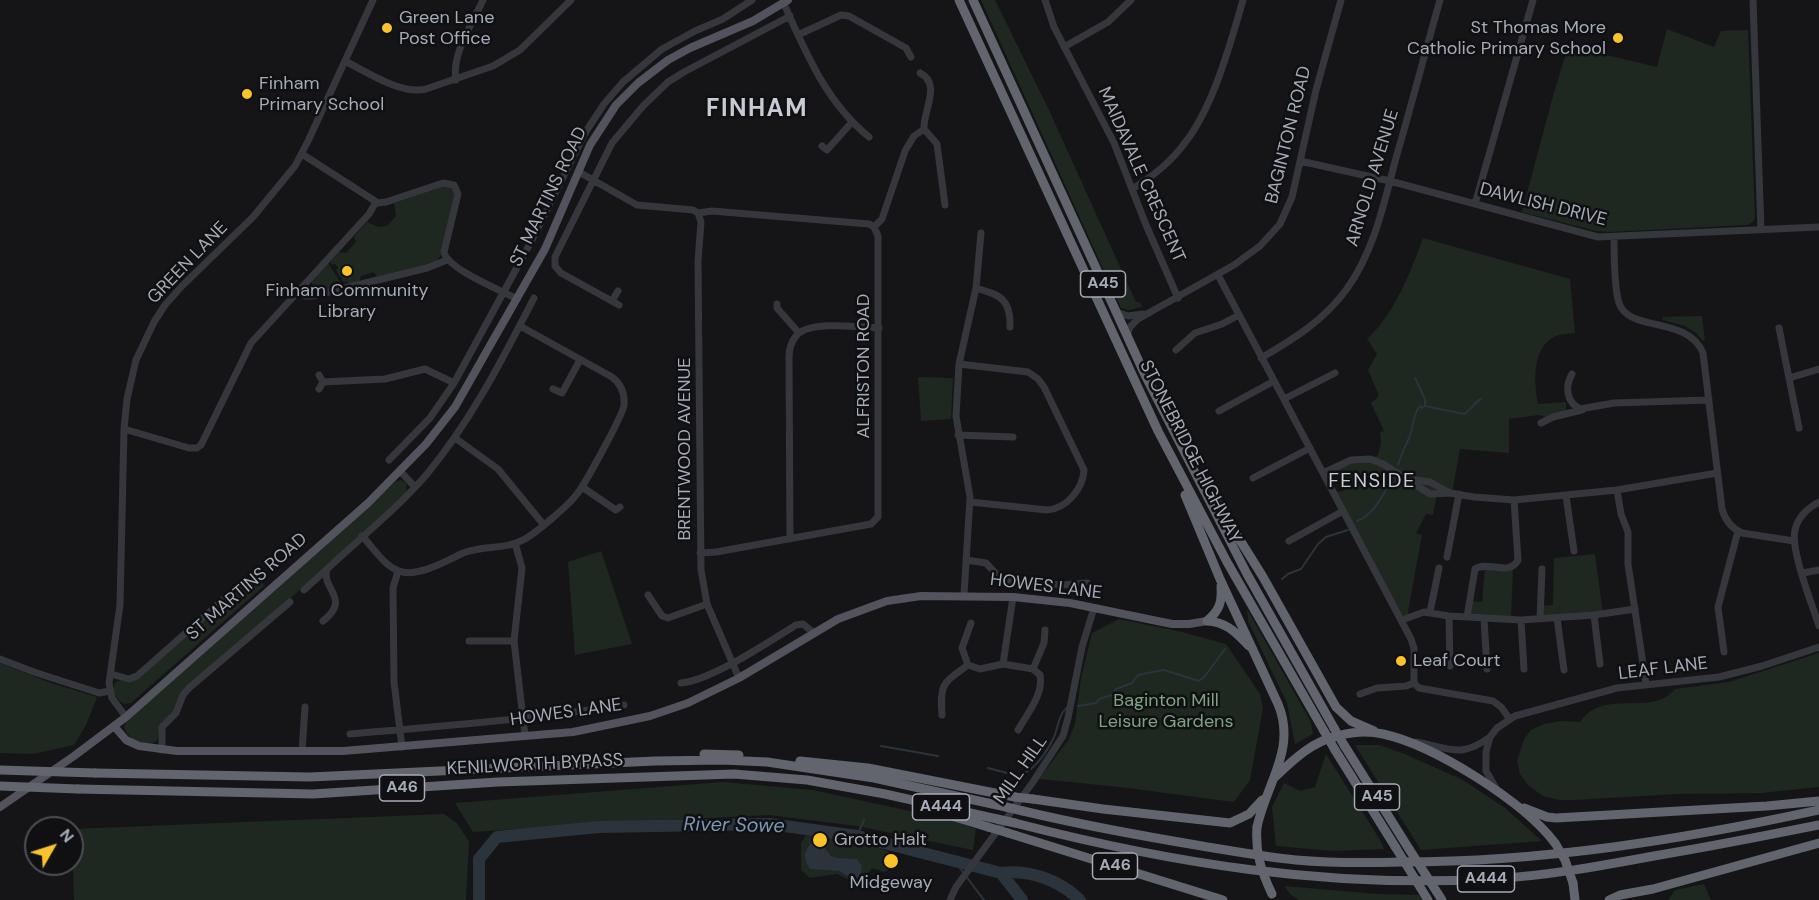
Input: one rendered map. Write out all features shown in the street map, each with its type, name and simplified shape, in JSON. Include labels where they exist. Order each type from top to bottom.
[{"type":"highway","name":"STONEBRIDGE HIGHWAY","points":[[959,0],[1112,333],[1177,467],[1227,562],[1324,731],[1340,748],[1442,900]]},
{"type":"highway","name":"STONEBRIDGE HIGHWAY","points":[[973,0],[1115,311],[1195,473],[1247,574],[1334,728],[1340,748],[1428,900]]},
{"type":"highway","name":"A45","points":[[1177,467],[1186,498],[1284,722],[1284,744],[1272,780]]},
{"type":"highway","points":[[1195,473],[1218,503],[1336,707],[1351,721],[1378,733],[1405,740],[1452,764],[1511,802],[1531,812],[1556,818],[1756,807],[1819,801]]},
{"type":"highway","points":[[1207,621],[1214,615],[1221,603],[1220,579]]},
{"type":"highway","points":[[1207,621],[1229,626],[1255,652]]},
{"type":"highway","points":[[1274,897],[1259,863],[1256,843],[1257,827],[1272,780],[1301,754],[1323,741],[1339,735],[1378,733]]},
{"type":"highway","name":"A46","points":[[655,761],[678,755],[723,754],[868,768],[1029,805],[1103,809],[1230,823],[1249,814],[1266,796]]},
{"type":"highway","name":"A46","points":[[655,761],[767,762],[863,776],[946,794]]},
{"type":"highway","name":"KENILWORTH BYPASS","points":[[0,770],[310,777],[655,761]]},
{"type":"highway","name":"KENILWORTH BYPASS","points":[[0,786],[313,794],[498,782],[734,774],[807,780],[885,794]]},
{"type":"highway","name":"A46","points":[[885,794],[903,803],[1008,833],[1222,900]]},
{"type":"highway","name":"A444","points":[[885,794],[1115,848],[1221,867],[1314,877],[1380,881],[1491,879],[1569,872],[1819,825]]},
{"type":"highway","name":"A444","points":[[946,794],[1029,805],[1067,822],[1297,860],[1412,862],[1504,860],[1596,851],[1748,825],[1819,810]]},
{"type":"highway","points":[[1511,802],[1555,843],[1565,860],[1577,898]]},
{"type":"highway","points":[[1609,900],[1627,897],[1819,843]]},
{"type":"main road","name":"ST MARTINS ROAD","points":[[0,807],[126,717],[342,527],[400,471],[437,431],[455,407],[549,241],[590,145],[622,98],[647,75],[682,52],[753,21],[786,2]]},
{"type":"main road","name":"HOWES LANE","points":[[114,726],[126,740],[132,743],[162,750],[302,752],[402,747],[573,732],[650,716],[705,696],[813,633],[854,612],[887,601],[921,596],[964,595],[1049,600],[1172,624],[1207,621]]},
{"type":"street","name":"GREEN LANE","points":[[110,691],[120,605],[124,429],[128,391],[136,360],[143,342],[165,305],[253,217],[302,154],[373,0]]},
{"type":"street","points":[[456,80],[454,67],[457,57],[483,0]]},
{"type":"street","points":[[345,61],[399,88],[422,90],[493,66],[520,50],[536,37],[571,0]]},
{"type":"street","name":"ST MARTINS ROAD","points":[[389,460],[430,418],[454,383],[504,292],[585,134],[612,94],[635,70],[662,49],[723,19],[752,0]]},
{"type":"street","name":"MAIDAVALE CRESCENT","points":[[1045,0],[1064,47],[1104,122],[1179,298]]},
{"type":"street","points":[[1064,47],[1108,22],[1131,0]]},
{"type":"street","points":[[1132,189],[1169,161],[1187,141],[1200,120],[1212,95],[1243,0]]},
{"type":"street","name":"BAGINTON ROAD","points":[[1115,311],[1128,316],[1146,313],[1179,298],[1260,246],[1280,224],[1292,197],[1316,90],[1341,0]]},
{"type":"street","name":"ARNOLD AVENUE","points":[[1262,358],[1318,321],[1346,290],[1368,253],[1440,0]]},
{"type":"street","points":[[1475,204],[1533,0]]},
{"type":"street","points":[[1752,0],[1761,230]]},
{"type":"street","points":[[786,2],[798,35],[823,86],[852,122],[869,137]]},
{"type":"street","points":[[798,35],[841,15],[849,16],[906,48],[911,57]]},
{"type":"street","name":"ST MARTINS ROAD","points":[[618,291],[615,303],[561,273],[557,268],[555,257],[618,134],[668,82],[699,63],[790,16]]},
{"type":"street","points":[[920,73],[928,79],[931,89],[924,115],[924,129],[936,144],[945,205]]},
{"type":"street","points":[[822,146],[827,150],[852,122]]},
{"type":"street","points":[[579,172],[638,205],[693,210],[698,213],[712,211],[816,219],[869,224],[874,227],[882,219],[910,140],[924,129]]},
{"type":"street","points":[[302,154],[376,202],[386,202],[443,183],[454,185],[458,194],[444,252],[447,260],[456,267],[517,298]]},
{"type":"street","name":"DAWLISH DRIVE","points":[[1300,161],[1390,181],[1592,236],[1614,237],[1819,227]]},
{"type":"street","points":[[124,429],[189,448],[199,447],[249,346],[369,214],[376,202]]},
{"type":"street","name":"BRENTWOOD AVENUE","points":[[698,213],[701,222],[698,261],[700,553],[703,586],[708,604],[739,678]]},
{"type":"street","name":"ALFRISTON ROAD","points":[[700,553],[717,552],[871,524],[878,517],[878,236],[874,227]]},
{"type":"street","points":[[964,595],[970,502],[958,435],[959,364],[976,288],[981,233]]},
{"type":"street","points":[[1614,237],[1618,298],[1621,307],[1631,316],[1680,330],[1694,339],[1703,353],[1724,514],[1730,525],[1738,531],[1794,541]]},
{"type":"street","points":[[299,291],[312,297],[427,268],[447,260]]},
{"type":"street","points":[[1218,275],[1402,620],[1413,645],[1414,683],[1419,688],[1493,701],[1509,718]]},
{"type":"street","points":[[976,288],[994,293],[1003,300],[1009,310],[1010,327]]},
{"type":"street","points":[[304,590],[415,487],[455,438],[481,398],[534,298]]},
{"type":"street","points":[[777,304],[777,308],[799,333]]},
{"type":"street","name":"BAGINTON ROAD","points":[[1127,336],[1132,325],[1146,313]]},
{"type":"street","points":[[1176,350],[1195,333],[1222,324],[1239,315]]},
{"type":"street","points":[[362,537],[390,566],[398,571],[415,572],[468,552],[498,548],[525,539],[573,499],[582,487],[622,412],[624,397],[617,381],[520,326]]},
{"type":"street","points":[[790,539],[789,358],[792,342],[799,333],[820,326],[879,328]]},
{"type":"street","points":[[1779,328],[1799,428]]},
{"type":"street","points":[[553,389],[562,393],[580,360]]},
{"type":"street","points":[[959,364],[1024,371],[1035,376],[1044,387],[1084,470],[1083,481],[1065,504],[1055,509],[970,502]]},
{"type":"street","points":[[319,375],[321,386],[385,379],[425,369],[454,383]]},
{"type":"street","points":[[1789,378],[1819,369]]},
{"type":"street","points":[[1284,399],[1335,373]]},
{"type":"street","points":[[1572,374],[1568,396],[1575,406],[1582,410]]},
{"type":"street","points":[[1219,411],[1274,381]]},
{"type":"street","points":[[1541,423],[1553,417],[1611,404],[1709,400]]},
{"type":"street","points":[[958,435],[1013,437]]},
{"type":"street","points":[[455,438],[498,469],[543,524]]},
{"type":"street","points":[[1253,478],[1310,448]]},
{"type":"street","points":[[1323,473],[1345,462],[1362,459],[1376,460],[1433,495],[1456,494],[1483,499],[1515,500],[1617,490],[1718,473]]},
{"type":"street","points":[[400,471],[415,487]]},
{"type":"street","points":[[1409,479],[1430,482],[1456,494]]},
{"type":"street","points":[[582,487],[616,510],[620,507]]},
{"type":"street","points":[[1617,490],[1621,514],[1628,532],[1628,564],[1646,684]]},
{"type":"street","points":[[1447,557],[1456,494]]},
{"type":"street","points":[[1566,496],[1574,550]]},
{"type":"street","points":[[1467,617],[1475,569],[1480,566],[1514,567],[1518,560],[1515,500]]},
{"type":"street","points":[[1819,502],[1801,516],[1796,527],[1794,541],[1819,626]]},
{"type":"street","points":[[1289,541],[1343,511]]},
{"type":"street","points":[[1724,652],[1718,608],[1738,531]]},
{"type":"street","points":[[515,543],[522,568],[514,641],[525,736]]},
{"type":"street","points":[[966,560],[986,563],[1005,580],[1062,585],[1087,583]]},
{"type":"street","points":[[1430,612],[1439,568]]},
{"type":"street","points":[[323,621],[332,613],[336,602],[326,577],[327,569]]},
{"type":"street","points":[[1540,619],[1542,569]]},
{"type":"street","points":[[1803,573],[1819,570]]},
{"type":"street","points":[[398,571],[393,588],[394,682],[402,747]]},
{"type":"street","points":[[111,674],[129,679],[137,676],[243,583]]},
{"type":"street","points":[[648,595],[662,616],[668,618],[708,604]]},
{"type":"street","points":[[1003,664],[1012,597]]},
{"type":"street","points":[[162,750],[162,727],[176,713],[183,694],[291,602]]},
{"type":"street","name":"MILL HILL","points":[[950,900],[963,877],[1033,782],[1063,736],[1082,647],[1094,608]]},
{"type":"street","points":[[1402,620],[1430,612],[1449,616],[1521,620],[1594,615],[1635,609]]},
{"type":"street","points":[[1594,615],[1600,664]]},
{"type":"street","points":[[1449,616],[1450,666]]},
{"type":"street","points":[[1557,618],[1564,669]]},
{"type":"street","points":[[1484,619],[1487,669]]},
{"type":"street","points":[[1521,620],[1524,669]]},
{"type":"street","points":[[968,665],[962,648],[971,623]]},
{"type":"street","points":[[681,683],[696,681],[796,625],[804,624],[813,633]]},
{"type":"street","points":[[1034,669],[1044,643],[1045,630]]},
{"type":"street","points":[[466,641],[514,641]]},
{"type":"street","name":"LEAF LANE","points":[[1405,740],[1462,751],[1473,748],[1490,737],[1509,718],[1556,703],[1617,688],[1719,677],[1761,666],[1819,646]]},
{"type":"street","points":[[0,659],[99,693],[110,691],[126,717]]},
{"type":"street","points":[[968,665],[980,669],[1003,664],[1034,669],[1040,675],[1041,685],[1018,730]]},
{"type":"street","points":[[942,715],[940,695],[944,683],[968,665]]},
{"type":"street","points":[[1360,694],[1377,688],[1406,686],[1414,683]]},
{"type":"street","name":"HOWES LANE","points":[[350,734],[469,724],[624,705]]},
{"type":"street","points":[[302,752],[305,706]]},
{"type":"street","points":[[1490,737],[1485,766],[1489,778],[1500,795]]},
{"type":"green space","points":[[981,0],[995,0],[1049,110],[1136,302],[1140,302],[1142,307],[1129,310],[1121,308]]},
{"type":"green space","points":[[1667,29],[1714,47],[1721,31],[1748,30],[1755,218],[1753,222],[1747,225],[1609,232],[1596,231],[1522,212],[1568,46],[1657,67]]},
{"type":"green space","points":[[444,186],[452,187],[455,193],[442,253],[436,262],[378,278],[374,272],[361,276],[359,282],[349,285],[346,281],[344,283],[336,270],[338,268],[330,262],[339,252],[346,253],[356,242],[354,237],[367,222],[379,227],[387,226],[396,216],[394,203]]},
{"type":"green space","points":[[1423,238],[1570,279],[1575,333],[1558,335],[1548,341],[1542,348],[1536,366],[1538,404],[1566,402],[1566,412],[1546,417],[1539,415],[1509,419],[1509,453],[1460,449],[1452,493],[1437,495],[1433,515],[1426,514],[1416,533],[1422,535],[1408,612],[1410,616],[1402,620],[1336,492],[1346,489],[1348,479],[1344,474],[1331,469],[1345,462],[1370,459],[1378,455],[1381,443],[1380,432],[1384,431],[1371,403],[1378,397],[1378,393],[1368,370],[1377,354],[1367,339],[1377,329],[1393,305]]},
{"type":"green space","points":[[328,263],[343,286],[317,292],[312,287],[312,281]]},
{"type":"green space","points":[[1702,316],[1705,340],[1703,341],[1685,326],[1663,320],[1662,317]]},
{"type":"green space","points":[[918,377],[953,378],[951,419],[921,421]]},
{"type":"green space","points":[[401,480],[407,484],[406,493],[282,606],[187,686],[175,710],[160,726],[157,741],[147,744],[138,742],[129,736],[124,727],[127,721],[395,482]]},
{"type":"green space","points":[[601,551],[632,644],[575,655],[568,562]]},
{"type":"green space","points":[[1595,554],[1603,614],[1540,619],[1540,606],[1553,605],[1554,558]]},
{"type":"green space","points":[[1485,566],[1513,567],[1511,620],[1467,617],[1469,601],[1482,602]]},
{"type":"green space","points":[[254,577],[265,585],[131,703],[124,704],[119,700],[114,693],[115,683],[120,680],[139,678]]},
{"type":"green space","points":[[1247,609],[1311,722],[1313,734],[1295,744],[1287,703],[1248,621]]},
{"type":"green space","name":"Baginton Mill Leisure Gardens","points":[[1119,619],[1226,644],[1260,694],[1263,708],[1250,780],[1234,802],[1039,779],[1069,739],[1075,724],[1081,678],[1092,633]]},
{"type":"green space","points":[[1819,653],[1819,787],[1761,793],[1676,794],[1559,800],[1543,796],[1528,785],[1520,774],[1517,761],[1524,739],[1531,730],[1544,724],[1561,721],[1580,722],[1590,712],[1602,706],[1654,701],[1665,697],[1675,689],[1729,682]]},
{"type":"green space","points":[[0,663],[48,682],[97,697],[86,725],[74,745],[33,754],[0,753]]},
{"type":"green space","points":[[1355,745],[1379,745],[1463,780],[1505,808],[1542,841],[1421,850]]},
{"type":"green space","points":[[1326,754],[1384,849],[1333,851],[1276,846],[1272,807],[1284,783],[1300,791],[1315,787]]},
{"type":"green space","points":[[723,782],[813,790],[956,821],[976,829],[973,850],[857,826],[769,815],[473,832],[455,803]]},
{"type":"green space","points":[[444,814],[457,823],[469,842],[466,900],[74,900],[73,876],[84,876],[84,829]]},
{"type":"green space","points":[[806,835],[863,843],[895,855],[888,870],[884,872],[872,868],[862,882],[852,881],[837,874],[810,878],[801,870],[801,843]]},
{"type":"green space","points":[[1704,884],[1711,900],[1668,900],[1675,890]]},
{"type":"green space","points":[[1284,886],[1419,895],[1422,900],[1299,900]]},
{"type":"shaded area","points":[[814,841],[819,841],[831,856],[857,859],[862,866],[861,876],[853,880],[840,871],[810,869],[805,854]]},
{"type":"waterway","points":[[1398,465],[1411,434],[1416,413],[1420,406],[1422,408],[1425,406],[1425,399],[1415,378]]},
{"type":"waterway","points":[[1425,406],[1464,414],[1481,399]]},
{"type":"waterway","points":[[1357,521],[1374,508],[1394,476]]},
{"type":"waterway","points":[[1282,579],[1301,569],[1318,544],[1326,537],[1348,530]]},
{"type":"waterway","points":[[1078,706],[1096,703],[1099,699],[1112,695],[1116,689],[1132,683],[1137,676],[1142,674],[1164,670],[1199,681],[1225,649]]},
{"type":"waterway","points":[[1031,769],[1050,746],[1061,716],[1068,707]]},
{"type":"waterway","points":[[881,746],[938,756]]},
{"type":"waterway","points":[[988,768],[1018,776],[1028,771]]},
{"type":"waterway","points":[[857,836],[864,820]]},
{"type":"waterway","name":"River Sowe","points":[[479,900],[479,859],[497,837],[599,827],[770,824],[857,836],[1001,873],[1022,900]]},
{"type":"waterway","points":[[956,863],[984,900]]},
{"type":"waterway","points":[[1001,873],[1022,873],[1043,878],[1063,887],[1080,900]]},
{"type":"place","name":"Green Lane Post Office","points":[[387,28]]},
{"type":"place","name":"St Thomas More Catholic Primary School","points":[[1618,38]]},
{"type":"place","name":"Finham Primary School","points":[[247,94]]},
{"type":"place","name":"Finham Community Library","points":[[347,271]]},
{"type":"place","name":"Leaf Court","points":[[1401,661]]},
{"type":"place","name":"Grotto Halt","points":[[820,840]]},
{"type":"place","name":"Midgeway","points":[[891,861]]},
{"type":"district","name":"FINHAM","points":[[757,110]]},
{"type":"district","name":"FENSIDE","points":[[1372,482]]}]
